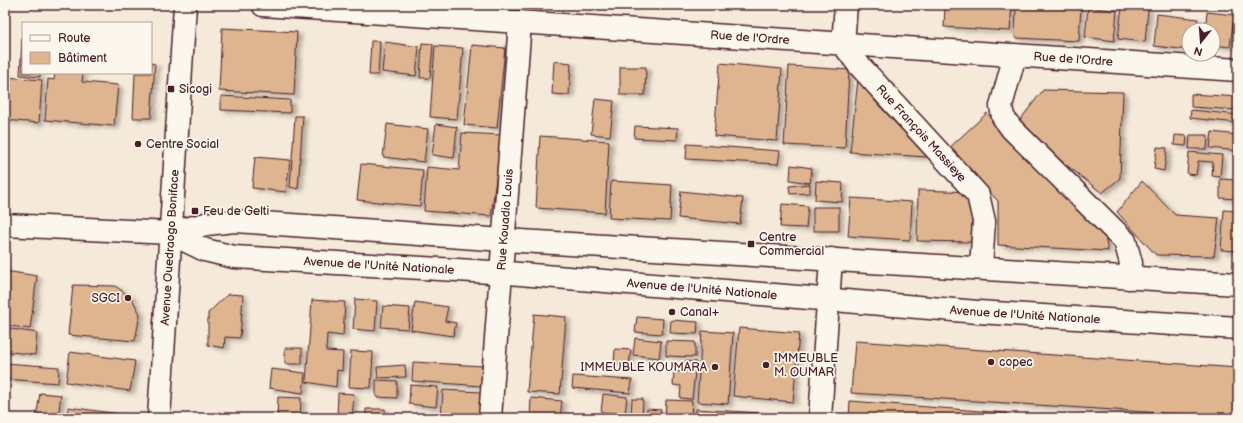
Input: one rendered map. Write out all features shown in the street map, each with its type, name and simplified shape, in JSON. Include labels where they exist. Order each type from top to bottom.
[{"type":"street","name":"Avenue Ouedraogo Boniface","points":[[159,418],[185,5]]},
{"type":"street","name":"Rue de l'Ordre","points":[[263,5],[1238,70]]},
{"type":"street","points":[[843,44],[846,5]]},
{"type":"street","name":"Rue Kouadio Louis","points":[[490,418],[520,22]]},
{"type":"street","name":"Rue François Massieye","points":[[843,44],[858,64],[978,195],[984,221],[981,268]]},
{"type":"street","points":[[1015,55],[1000,106],[1003,117],[1012,129],[1125,241],[1131,263],[1129,278]]},
{"type":"street","name":"Avenue de l'Unité Nationale","points":[[5,225],[170,234],[206,224],[235,221],[504,240],[1238,284]]},
{"type":"street","name":"Avenue de l'Unité Nationale","points":[[170,234],[205,250],[234,257],[501,273],[978,312],[1238,328]]},
{"type":"street","points":[[820,418],[831,259]]},
{"type":"building","points":[[945,5],[1012,5],[1010,31],[944,27]]},
{"type":"building","points":[[1016,5],[1081,5],[1079,41],[1015,38]]},
{"type":"building","points":[[1122,6],[1148,9],[1145,42],[1118,39]]},
{"type":"building","points":[[1088,7],[1117,11],[1114,41],[1085,37]]},
{"type":"building","points":[[1207,12],[1234,15],[1230,47],[1221,46],[1221,22],[1206,22]]},
{"type":"building","points":[[1157,14],[1198,19],[1197,22],[1181,22],[1181,49],[1154,46]]},
{"type":"building","points":[[222,28],[297,32],[294,95],[219,91]]},
{"type":"building","points":[[22,38],[22,74],[40,74],[40,77],[20,75]]},
{"type":"building","points":[[371,41],[380,41],[378,75],[369,75]]},
{"type":"building","points":[[385,42],[419,47],[416,76],[382,72]]},
{"type":"building","points":[[422,43],[433,44],[430,78],[420,78]]},
{"type":"building","points":[[472,45],[505,48],[497,128],[464,125]]},
{"type":"building","points":[[435,46],[463,48],[457,119],[430,117]]},
{"type":"building","points":[[554,61],[571,63],[569,95],[552,94]]},
{"type":"building","points":[[152,63],[155,64],[151,118],[133,118],[135,74],[152,74]]},
{"type":"building","points":[[720,63],[782,69],[777,141],[714,136]]},
{"type":"building","points":[[789,66],[849,70],[845,148],[784,145]]},
{"type":"building","points":[[620,67],[646,67],[645,95],[620,95]]},
{"type":"building","points":[[55,74],[83,74],[82,82],[118,85],[114,126],[45,120],[48,79],[54,80]]},
{"type":"building","points":[[5,77],[42,80],[39,123],[5,120]]},
{"type":"building","points":[[858,79],[874,100],[927,157],[850,152]]},
{"type":"building","points":[[1043,90],[1123,92],[1120,178],[1102,193],[1055,156],[1020,120]]},
{"type":"building","points":[[1191,94],[1238,97],[1238,110],[1191,107]]},
{"type":"building","points":[[221,96],[290,100],[290,113],[221,110]]},
{"type":"building","points":[[595,99],[614,101],[610,136],[591,134]]},
{"type":"building","points":[[1191,110],[1238,115],[1238,123],[1190,118]]},
{"type":"building","points":[[987,113],[1105,237],[1108,251],[998,245],[998,201],[948,149]]},
{"type":"building","points":[[295,116],[303,116],[298,189],[290,187]]},
{"type":"building","points":[[387,124],[428,129],[424,162],[383,157]]},
{"type":"building","points":[[436,124],[457,127],[454,158],[432,155]]},
{"type":"building","points":[[635,126],[678,128],[677,140],[634,138]]},
{"type":"building","points":[[1212,132],[1238,135],[1238,151],[1210,148]]},
{"type":"building","points":[[462,133],[502,135],[491,216],[424,211],[427,167],[459,170]]},
{"type":"building","points":[[1175,135],[1187,136],[1186,146],[1174,145]]},
{"type":"building","points":[[1190,135],[1208,135],[1207,149],[1189,149]]},
{"type":"building","points":[[540,136],[609,141],[605,213],[536,208]]},
{"type":"building","points":[[687,144],[780,151],[778,164],[686,159]]},
{"type":"building","points":[[1157,147],[1167,148],[1164,171],[1154,169]]},
{"type":"building","points":[[1189,152],[1222,155],[1220,177],[1212,176],[1213,162],[1198,161],[1196,175],[1187,174]]},
{"type":"building","points":[[255,157],[290,160],[286,192],[252,188]]},
{"type":"building","points":[[361,164],[423,170],[420,206],[357,200]]},
{"type":"building","points":[[791,165],[812,168],[810,183],[790,180]]},
{"type":"building","points":[[1220,179],[1238,180],[1238,199],[1220,198]]},
{"type":"building","points":[[611,181],[672,185],[670,221],[609,218]]},
{"type":"building","points":[[816,181],[843,183],[842,202],[815,200]]},
{"type":"building","points":[[1142,181],[1175,215],[1219,218],[1214,256],[1156,255],[1117,212]]},
{"type":"building","points":[[810,184],[810,193],[790,194],[789,186]]},
{"type":"building","points":[[918,190],[973,192],[971,242],[917,241]]},
{"type":"building","points":[[681,191],[743,198],[740,224],[678,218]]},
{"type":"building","points":[[851,198],[912,202],[910,240],[848,236]]},
{"type":"building","points":[[782,204],[808,206],[806,228],[780,227]]},
{"type":"building","points":[[813,207],[839,207],[839,231],[813,231]]},
{"type":"building","points":[[1224,210],[1238,211],[1238,251],[1221,250]]},
{"type":"building","points":[[5,271],[37,276],[30,329],[5,325]]},
{"type":"building","points":[[73,285],[115,286],[131,297],[140,314],[135,341],[68,335]]},
{"type":"building","points":[[228,294],[243,295],[240,338],[225,337],[224,348],[208,345],[208,313]]},
{"type":"building","points":[[355,299],[377,301],[375,331],[353,329]]},
{"type":"building","points":[[312,300],[345,302],[343,336],[327,334],[326,351],[343,352],[342,371],[337,370],[336,387],[306,382]]},
{"type":"building","points":[[415,302],[448,307],[445,321],[456,323],[453,336],[411,330]]},
{"type":"building","points":[[383,306],[410,308],[408,329],[381,327]]},
{"type":"building","points":[[534,314],[566,317],[560,394],[527,392]]},
{"type":"building","points":[[637,317],[663,319],[662,334],[635,332]]},
{"type":"building","points":[[671,320],[698,322],[697,334],[670,333]]},
{"type":"building","points":[[5,328],[37,333],[35,355],[5,351]]},
{"type":"building","name":"IMMEUBLE M. OUMAR","points":[[739,328],[799,333],[793,402],[733,396]]},
{"type":"building","name":"IMMEUBLE KOUMARA","points":[[702,331],[733,333],[728,404],[697,402]]},
{"type":"building","points":[[635,338],[661,341],[659,358],[633,355]]},
{"type":"building","points":[[666,341],[695,342],[695,357],[666,356]]},
{"type":"building","points":[[855,341],[1238,368],[1238,418],[851,393]]},
{"type":"building","points":[[285,348],[302,348],[302,364],[285,364]]},
{"type":"building","points":[[615,349],[631,350],[629,365],[614,364]]},
{"type":"building","points":[[351,351],[373,352],[371,388],[349,387]]},
{"type":"building","points":[[70,352],[135,361],[130,391],[66,382]]},
{"type":"building","points":[[685,361],[696,362],[692,399],[680,398],[681,386],[673,385],[674,371],[684,372]]},
{"type":"building","points":[[413,362],[483,366],[482,386],[412,381]]},
{"type":"building","points":[[5,363],[59,367],[58,383],[5,379]]},
{"type":"building","points":[[405,365],[406,377],[378,378],[377,367]]},
{"type":"building","points":[[271,369],[305,373],[303,393],[269,388]]},
{"type":"building","points":[[573,376],[632,380],[630,393],[572,388]]},
{"type":"building","points":[[376,380],[397,381],[397,398],[376,397]]},
{"type":"building","points":[[410,385],[438,387],[436,407],[409,404]]},
{"type":"building","points":[[443,390],[481,392],[479,418],[441,418]]},
{"type":"building","points":[[40,393],[61,395],[58,418],[36,418]]},
{"type":"building","points":[[338,393],[354,394],[352,418],[337,418]]},
{"type":"building","points":[[603,394],[627,397],[625,414],[601,412]]},
{"type":"building","points":[[278,397],[301,398],[300,418],[277,418]]},
{"type":"building","points":[[531,398],[562,401],[560,418],[530,418]]},
{"type":"building","points":[[632,399],[643,399],[642,416],[631,416]]},
{"type":"building","points":[[666,400],[692,401],[691,418],[665,418]]},
{"type":"building","points":[[850,401],[1006,413],[1006,418],[849,418]]},
{"type":"building","points":[[68,407],[134,416],[133,418],[67,418]]},
{"type":"building","points":[[366,409],[385,409],[386,418],[366,418]]},
{"type":"building","points":[[647,409],[661,410],[660,418],[647,418]]},
{"type":"building","points":[[696,409],[793,415],[793,418],[696,418]]},
{"type":"place","name":"Sicogi","points":[[171,89]]},
{"type":"place","name":"Centre Social","points":[[138,144]]},
{"type":"place","name":"Feu de Gelti","points":[[195,211]]},
{"type":"place","name":"Centre Commercial","points":[[751,244]]},
{"type":"place","name":"SGCI","points":[[128,298]]},
{"type":"place","name":"Canal+","points":[[672,312]]},
{"type":"place","name":"copec","points":[[991,362]]},
{"type":"place","name":"IMMEUBLE M. OUMAR","points":[[766,365]]},
{"type":"place","name":"IMMEUBLE KOUMARA","points":[[715,367]]}]
